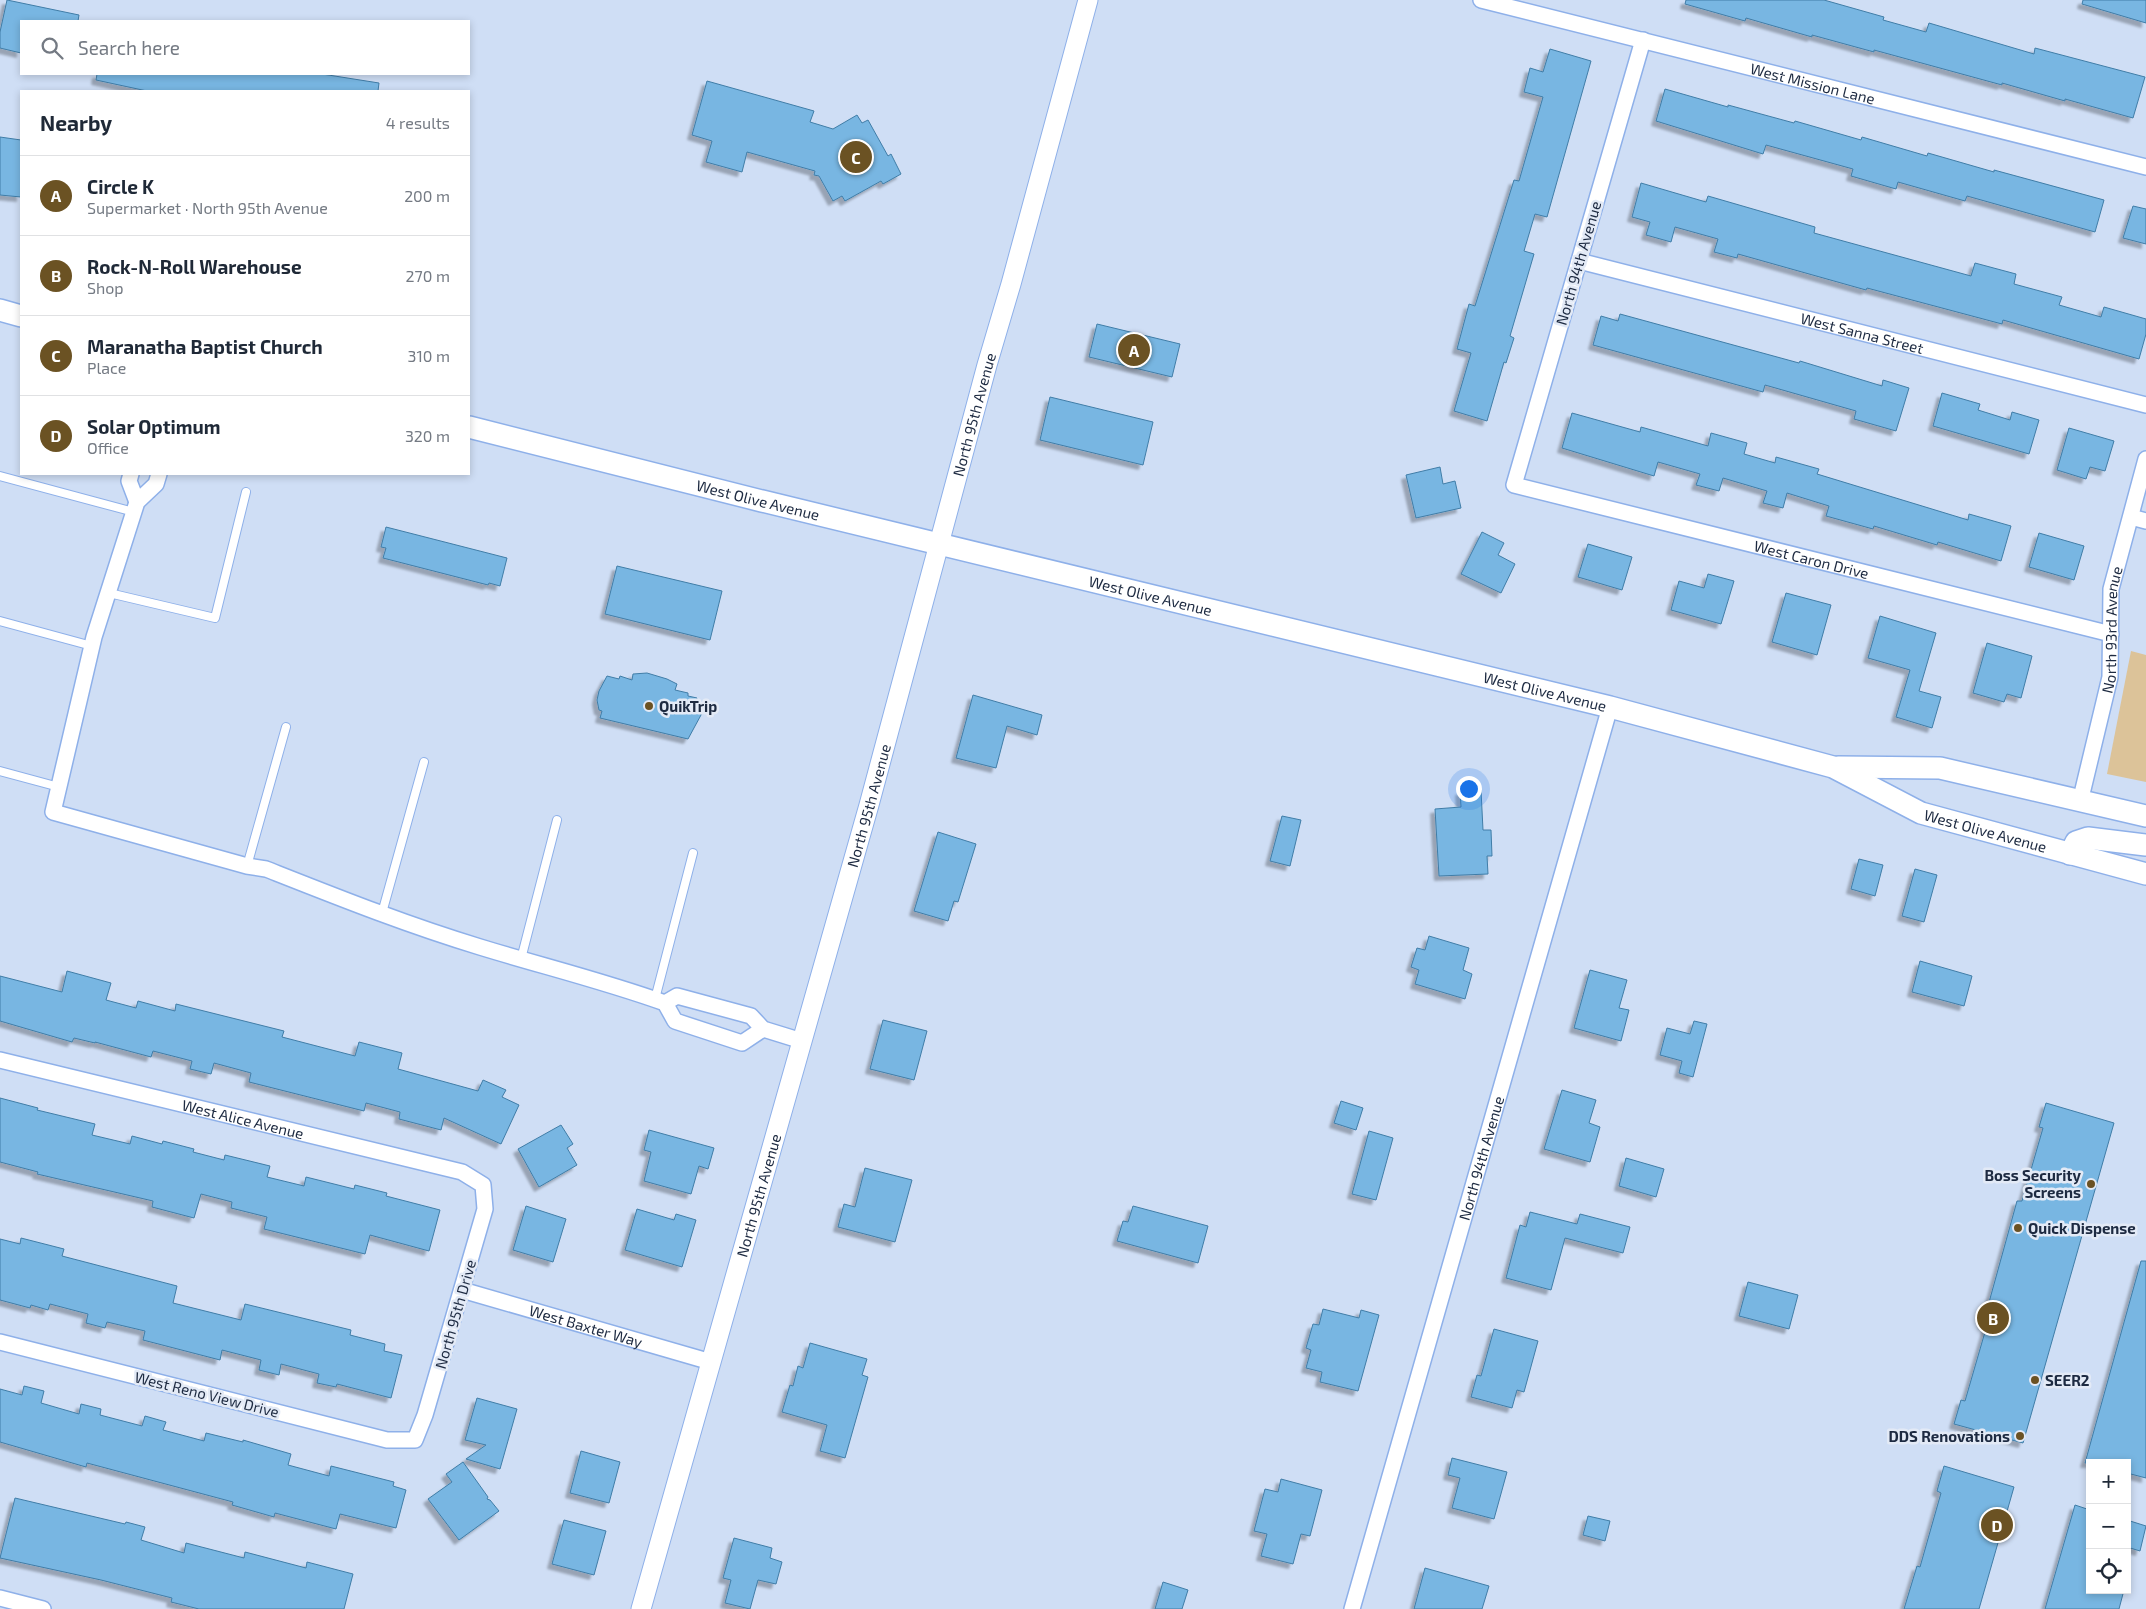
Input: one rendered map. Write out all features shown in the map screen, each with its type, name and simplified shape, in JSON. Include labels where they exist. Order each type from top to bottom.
[{"type":"main road","points":[[0,310],[20,316]]},
{"type":"main road","name":"West Olive Avenue","points":[[470,427],[1610,708],[1833,766],[1940,768],[2146,816]]},
{"type":"main road","name":"West Olive Avenue","points":[[1833,766],[1921,813],[2146,874]]},
{"type":"main road","points":[[2070,854],[2076,842],[2088,838],[2146,845]]},
{"type":"street","name":"North 95th Avenue","points":[[641,1609],[869,805],[1088,0]]},
{"type":"street","name":"West Mission Lane","points":[[1481,0],[2146,167]]},
{"type":"street","name":"North 94th Avenue","points":[[1514,485],[1643,40]]},
{"type":"street","name":"West Sanna Street","points":[[1579,261],[2146,405]]},
{"type":"street","name":"North 93rd Avenue","points":[[2080,802],[2110,677],[2111,589],[2146,459]]},
{"type":"street","points":[[131,475],[129,481],[135,507]]},
{"type":"street","points":[[159,475],[156,484],[135,507],[108,593],[92,646],[53,812],[247,866],[266,869],[378,913],[382,912],[478,946],[628,989],[660,1001],[675,1021],[742,1043],[763,1030]]},
{"type":"street","name":"West Caron Drive","points":[[1514,485],[2111,634]]},
{"type":"street","points":[[2131,517],[2146,521]]},
{"type":"street","name":"North 94th Avenue","points":[[1352,1609],[1610,708]]},
{"type":"street","points":[[660,1001],[676,996],[751,1016],[763,1030],[802,1041]]},
{"type":"street","name":"West Alice Avenue","points":[[0,1060],[462,1172],[483,1186]]},
{"type":"street","name":"North 95th Drive","points":[[415,1440],[425,1416],[486,1209],[483,1186]]},
{"type":"street","name":"West Baxter Way","points":[[462,1290],[711,1362]]},
{"type":"street","name":"West Reno View Drive","points":[[0,1342],[386,1440],[415,1440]]},
{"type":"street","points":[[0,1598],[43,1609]]},
{"type":"lane","points":[[0,476],[135,507]]},
{"type":"lane","points":[[108,593],[215,618],[246,492]]},
{"type":"lane","points":[[0,621],[92,646]]},
{"type":"lane","points":[[247,866],[286,727]]},
{"type":"lane","points":[[382,912],[424,762]]},
{"type":"lane","points":[[0,771],[59,787]]},
{"type":"lane","points":[[522,959],[557,820]]},
{"type":"lane","points":[[660,1001],[693,853]]},
{"type":"shaded area","points":[[2131,651],[2146,655],[2146,782],[2107,774]]},
{"type":"building","points":[[7,0],[79,15],[78,20],[20,20],[20,53],[0,48],[0,32]]},
{"type":"building","points":[[1686,0],[1824,0],[1884,17],[1883,20],[1926,32],[1929,23],[2034,54],[2035,48],[2145,77],[2133,118],[1874,50],[1874,52],[1812,35],[1812,37],[1746,18],[1745,21],[1685,4]]},
{"type":"building","points":[[2083,0],[2146,0],[2146,23],[2082,4]]},
{"type":"building","points":[[1550,49],[1591,61],[1547,217],[1535,214],[1524,251],[1534,254],[1510,336],[1514,338],[1506,363],[1504,362],[1487,421],[1454,411],[1471,353],[1457,349],[1469,304],[1475,306],[1514,180],[1519,181],[1543,97],[1524,92],[1530,68],[1543,72]]},
{"type":"building","points":[[97,75],[328,75],[379,83],[378,90],[142,90],[96,80]]},
{"type":"building","points":[[707,81],[814,111],[810,122],[833,129],[857,115],[862,123],[868,120],[888,156],[891,154],[901,174],[883,184],[881,181],[845,201],[842,196],[833,201],[819,176],[814,175],[815,171],[747,152],[742,172],[706,162],[712,141],[692,135]]},
{"type":"building","points":[[1665,89],[1728,107],[1728,105],[1794,123],[1795,121],[1861,140],[1862,137],[1927,156],[1928,153],[2104,200],[2095,232],[1967,196],[1965,201],[1898,182],[1896,189],[1851,176],[1853,169],[1766,145],[1763,154],[1656,121]]},
{"type":"building","points":[[0,137],[20,140],[20,197],[0,195]]},
{"type":"building","points":[[1641,183],[1706,202],[1708,196],[1815,227],[1814,233],[1971,276],[1975,263],[2016,274],[2014,284],[2062,297],[2059,305],[2101,317],[2104,307],[2146,319],[2146,334],[2139,359],[2003,320],[2002,324],[1867,288],[1866,290],[1738,254],[1737,258],[1714,252],[1718,239],[1675,227],[1671,242],[1646,235],[1650,222],[1632,217]]},
{"type":"building","points":[[2133,206],[2146,209],[2146,244],[2123,238]]},
{"type":"building","points":[[1620,314],[1799,363],[1800,361],[1882,386],[1883,380],[1909,388],[1896,431],[1854,419],[1856,411],[1765,385],[1763,392],[1593,345],[1601,316],[1618,321]]},
{"type":"building","points":[[1097,324],[1180,344],[1172,377],[1089,357]]},
{"type":"building","points":[[1942,393],[1980,404],[1978,410],[2010,420],[2012,412],[2039,420],[2029,454],[1933,426]]},
{"type":"building","points":[[1050,397],[1153,422],[1143,465],[1040,440]]},
{"type":"building","points":[[1572,413],[1640,432],[1641,427],[1708,446],[1711,433],[1747,443],[1744,454],[1775,463],[1776,457],[1819,469],[1817,474],[1968,520],[1969,514],[2011,526],[2001,561],[1938,542],[1937,545],[1874,526],[1873,529],[1826,516],[1829,506],[1787,493],[1783,508],[1763,503],[1767,491],[1723,478],[1719,491],[1696,485],[1700,474],[1658,462],[1654,476],[1562,448]]},
{"type":"building","points":[[2069,428],[2114,441],[2105,471],[2090,467],[2086,479],[2057,470]]},
{"type":"building","points":[[1440,467],[1443,484],[1455,481],[1461,508],[1416,518],[1406,475]]},
{"type":"building","points":[[386,527],[507,558],[500,586],[489,583],[488,585],[383,558],[386,548],[381,547]]},
{"type":"building","points":[[1482,532],[1504,543],[1498,555],[1515,564],[1501,593],[1461,574]]},
{"type":"building","points":[[2039,533],[2084,546],[2074,580],[2029,567]]},
{"type":"building","points":[[1588,544],[1632,557],[1622,590],[1578,577]]},
{"type":"building","points":[[617,566],[722,591],[710,640],[605,614]]},
{"type":"building","points":[[1708,574],[1734,581],[1721,624],[1671,610],[1679,581],[1704,588]]},
{"type":"building","points":[[1786,593],[1831,605],[1817,655],[1772,642]]},
{"type":"building","points":[[1880,616],[1936,633],[1919,691],[1941,697],[1932,728],[1896,717],[1910,670],[1868,658]]},
{"type":"building","points":[[1987,643],[2032,656],[2021,698],[2007,694],[2004,702],[1973,693]]},
{"type":"building","name":"QuikTrip","points":[[647,673],[677,684],[675,690],[688,693],[688,696],[697,698],[696,701],[700,702],[701,715],[688,739],[600,718],[602,711],[599,710],[597,700],[599,691],[607,676],[619,679],[620,676],[632,680],[633,674]]},
{"type":"building","points":[[973,695],[1042,715],[1037,735],[1007,726],[996,768],[956,758]]},
{"type":"building","points":[[1481,790],[1483,830],[1491,830],[1492,856],[1487,856],[1488,874],[1439,876],[1435,809],[1461,807],[1460,791]]},
{"type":"building","points":[[1282,816],[1301,820],[1290,866],[1270,861]]},
{"type":"building","points":[[938,832],[976,844],[958,902],[954,901],[948,921],[914,911]]},
{"type":"building","points":[[1859,859],[1883,865],[1875,896],[1851,889]]},
{"type":"building","points":[[1915,869],[1937,875],[1924,922],[1902,916]]},
{"type":"building","points":[[1429,936],[1469,948],[1463,970],[1472,974],[1465,999],[1415,984],[1419,970],[1411,967],[1417,948],[1425,950]]},
{"type":"building","points":[[1920,961],[1972,976],[1964,1006],[1912,992]]},
{"type":"building","points":[[1590,970],[1627,980],[1619,1008],[1629,1010],[1621,1041],[1574,1028]]},
{"type":"building","points":[[67,971],[111,983],[106,1000],[136,1008],[138,1001],[175,1011],[176,1004],[284,1031],[282,1037],[355,1056],[359,1042],[402,1053],[398,1069],[478,1091],[483,1080],[506,1090],[502,1097],[519,1105],[501,1144],[444,1118],[441,1130],[399,1119],[400,1112],[366,1103],[364,1111],[249,1082],[251,1073],[214,1063],[211,1074],[190,1069],[192,1061],[153,1051],[151,1057],[74,1038],[72,1042],[0,1021],[0,976],[62,992]]},
{"type":"building","points":[[883,1020],[927,1031],[914,1080],[870,1069]]},
{"type":"building","points":[[1694,1021],[1707,1024],[1693,1077],[1679,1073],[1682,1061],[1660,1055],[1667,1028],[1690,1034]]},
{"type":"building","points":[[1562,1090],[1596,1100],[1589,1123],[1600,1127],[1590,1162],[1544,1149]]},
{"type":"building","points":[[0,1098],[38,1108],[37,1110],[95,1124],[92,1135],[130,1144],[132,1136],[162,1144],[163,1141],[194,1149],[193,1152],[224,1160],[225,1155],[270,1166],[267,1177],[304,1186],[306,1177],[354,1189],[355,1185],[387,1193],[386,1196],[440,1210],[429,1251],[370,1235],[365,1254],[264,1229],[267,1217],[231,1208],[232,1202],[201,1194],[194,1218],[152,1207],[153,1201],[37,1174],[38,1172],[0,1162]]},
{"type":"building","points":[[1341,1101],[1363,1108],[1356,1130],[1334,1123]]},
{"type":"building","points":[[2046,1103],[2114,1123],[2023,1443],[1954,1424],[1961,1400],[1965,1401],[1987,1325],[1983,1324],[2017,1201],[2022,1201],[2043,1128],[2039,1127]]},
{"type":"building","points":[[561,1125],[573,1144],[567,1148],[577,1165],[539,1187],[518,1149]]},
{"type":"building","points":[[649,1130],[714,1148],[708,1169],[699,1166],[691,1194],[644,1181],[651,1152],[644,1150]]},
{"type":"building","points":[[1369,1131],[1393,1138],[1376,1200],[1352,1194]]},
{"type":"building","points":[[1626,1158],[1664,1169],[1656,1197],[1619,1186]]},
{"type":"building","points":[[865,1168],[912,1180],[895,1242],[838,1227],[844,1204],[855,1207]]},
{"type":"building","points":[[526,1206],[566,1219],[553,1262],[513,1250]]},
{"type":"building","points":[[1133,1206],[1208,1226],[1198,1263],[1117,1241],[1123,1221],[1128,1222]]},
{"type":"building","points":[[637,1209],[674,1220],[676,1214],[696,1220],[682,1267],[625,1250]]},
{"type":"building","points":[[1530,1212],[1577,1224],[1580,1214],[1630,1227],[1623,1253],[1565,1238],[1551,1290],[1506,1278],[1520,1225],[1526,1227]]},
{"type":"building","points":[[21,1238],[64,1249],[62,1256],[177,1286],[173,1303],[241,1320],[245,1304],[351,1330],[350,1335],[385,1344],[384,1351],[402,1355],[391,1398],[337,1384],[336,1387],[317,1383],[319,1374],[281,1364],[279,1375],[259,1370],[261,1360],[222,1350],[220,1360],[143,1340],[145,1331],[107,1322],[105,1328],[86,1323],[88,1314],[50,1304],[48,1310],[31,1305],[30,1308],[0,1300],[0,1239],[20,1244]]},
{"type":"building","points":[[2141,1261],[2146,1261],[2146,1478],[2131,1474],[2131,1459],[2086,1459]]},
{"type":"building","points":[[1748,1282],[1798,1295],[1789,1329],[1739,1316]]},
{"type":"building","points":[[1323,1309],[1359,1318],[1361,1310],[1379,1315],[1358,1391],[1320,1382],[1322,1372],[1306,1368],[1311,1350],[1306,1348],[1313,1324],[1319,1325]]},
{"type":"building","points":[[1494,1329],[1538,1341],[1524,1392],[1517,1390],[1512,1408],[1471,1397],[1477,1375],[1481,1376]]},
{"type":"building","points":[[810,1343],[867,1359],[862,1375],[868,1377],[845,1458],[820,1451],[827,1425],[782,1412],[790,1385],[793,1386],[798,1366],[803,1368]]},
{"type":"building","points":[[24,1386],[44,1391],[41,1403],[79,1414],[81,1404],[101,1409],[100,1415],[142,1426],[145,1416],[166,1422],[163,1430],[204,1441],[206,1433],[243,1442],[243,1440],[291,1454],[288,1465],[329,1476],[331,1466],[394,1482],[393,1486],[406,1490],[396,1528],[340,1514],[336,1529],[275,1513],[274,1517],[232,1505],[233,1502],[87,1463],[86,1467],[0,1442],[0,1389],[22,1395]]},
{"type":"building","points":[[477,1398],[517,1409],[500,1469],[466,1459],[486,1445],[465,1440]]},
{"type":"building","points":[[581,1451],[620,1462],[609,1503],[570,1493]]},
{"type":"building","points":[[1452,1458],[1507,1472],[1494,1519],[1452,1508],[1460,1478],[1448,1475]]},
{"type":"building","points":[[463,1462],[488,1497],[487,1499],[499,1511],[459,1540],[428,1499],[452,1482],[446,1474]]},
{"type":"building","points":[[1944,1466],[2014,1487],[1979,1609],[1904,1609],[1917,1566],[1920,1567],[1941,1493],[1937,1491]]},
{"type":"building","points":[[1281,1479],[1322,1490],[1310,1536],[1301,1534],[1293,1564],[1261,1556],[1267,1534],[1254,1531],[1265,1489],[1278,1492]]},
{"type":"building","points":[[15,1498],[145,1527],[141,1540],[184,1553],[186,1543],[244,1558],[245,1552],[306,1568],[307,1562],[353,1574],[344,1609],[199,1609],[171,1602],[172,1598],[0,1558]]},
{"type":"building","points":[[2075,1505],[2086,1509],[2086,1594],[2123,1594],[2119,1609],[2045,1609]]},
{"type":"building","points":[[1588,1516],[1610,1521],[1605,1541],[1583,1535]]},
{"type":"building","points":[[564,1520],[606,1531],[594,1575],[552,1564]]},
{"type":"building","points":[[2131,1521],[2146,1526],[2140,1551],[2131,1548]]},
{"type":"building","points":[[734,1538],[772,1548],[770,1558],[782,1562],[776,1584],[758,1580],[750,1609],[725,1603],[731,1580],[723,1578]]},
{"type":"building","points":[[1425,1568],[1489,1586],[1482,1609],[1414,1609]]},
{"type":"building","points":[[1163,1582],[1188,1590],[1182,1609],[1155,1609]]},
{"type":"place","name":"Maranatha Baptist Church","points":[[856,157]]},
{"type":"place","name":"Circle K","points":[[1134,350]]},
{"type":"place","name":"QuikTrip","points":[[649,706]]},
{"type":"place","name":"Boss Security Screens","points":[[2091,1184]]},
{"type":"place","name":"Quick Dispense","points":[[2018,1228]]},
{"type":"place","name":"Rock-N-Roll Warehouse","points":[[1993,1318]]},
{"type":"place","name":"SEER2","points":[[2035,1380]]},
{"type":"place","name":"DDS Renovations","points":[[2020,1436]]},
{"type":"place","name":"Solar Optimum","points":[[1997,1525]]}]
